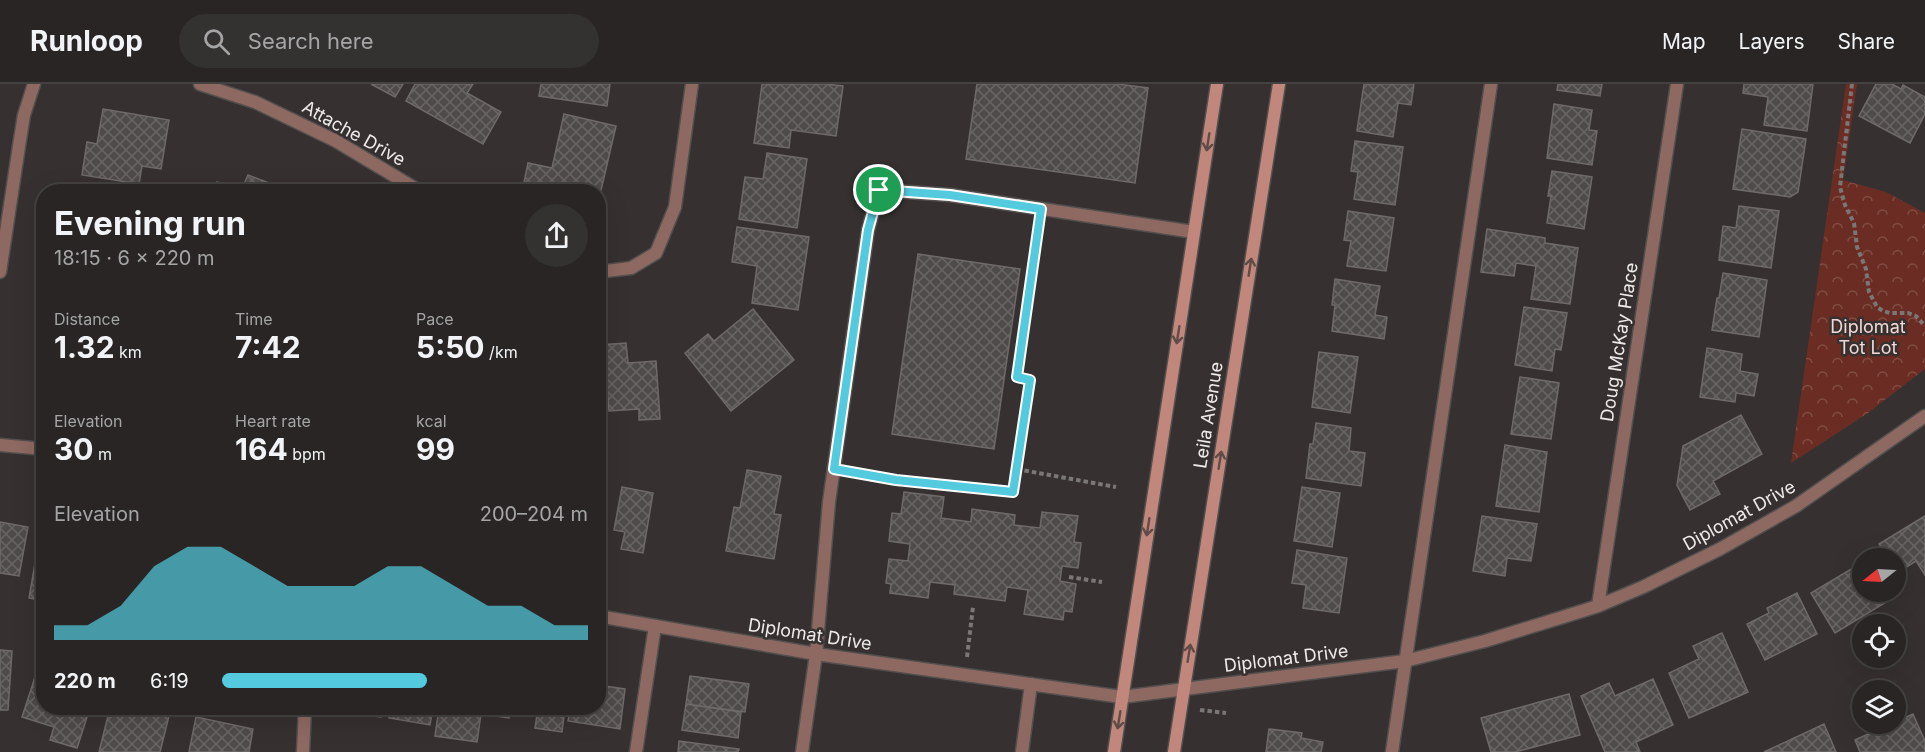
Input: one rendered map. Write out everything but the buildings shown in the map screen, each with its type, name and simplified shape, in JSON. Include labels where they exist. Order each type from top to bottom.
[{"type":"main road","points":[[1114,752],[1217,84]]},
{"type":"main road","name":"Leila Avenue","points":[[1174,752],[1279,84]]},
{"type":"street","points":[[0,272],[20,135],[34,84]]},
{"type":"street","name":"Attache Drive","points":[[200,84],[255,102],[336,141],[408,184]]},
{"type":"street","points":[[606,271],[631,268],[656,253],[675,207],[692,84]]},
{"type":"street","points":[[1392,752],[1491,84]]},
{"type":"street","name":"Doug McKay Place","points":[[1598,606],[1677,84]]},
{"type":"street","points":[[802,752],[816,654],[829,502],[868,230],[879,190],[950,195],[1194,232]]},
{"type":"street","name":"Diplomat Drive","points":[[606,617],[816,654],[1122,697],[1405,661],[1485,641],[1598,606],[1643,587],[1720,549],[1796,506],[1925,416]]},
{"type":"street","points":[[0,445],[36,447]]},
{"type":"street","points":[[636,752],[655,626]]},
{"type":"street","points":[[1022,752],[1031,684]]},
{"type":"street","points":[[303,752],[305,715]]},
{"type":"path","points":[[1852,84],[1840,188],[1856,232],[1857,248],[1866,269],[1869,292],[1877,306],[1883,311],[1908,313],[1916,316],[1925,326]]},
{"type":"path","points":[[834,469],[896,480],[1013,492],[1030,380],[1017,377],[1041,209]]},
{"type":"path","points":[[1016,469],[1116,487]]},
{"type":"path","points":[[1069,577],[1102,582]]},
{"type":"path","points":[[965,675],[973,607]]},
{"type":"green space","name":"Diplomat Tot Lot","points":[[1846,84],[1857,84],[1843,180],[1886,192],[1925,213],[1925,369],[1868,413],[1791,463]]},
{"type":"route","points":[[879,190],[950,195],[1041,209],[1017,377],[1030,380],[1013,492],[896,480],[834,469],[868,230],[879,190]]}]
